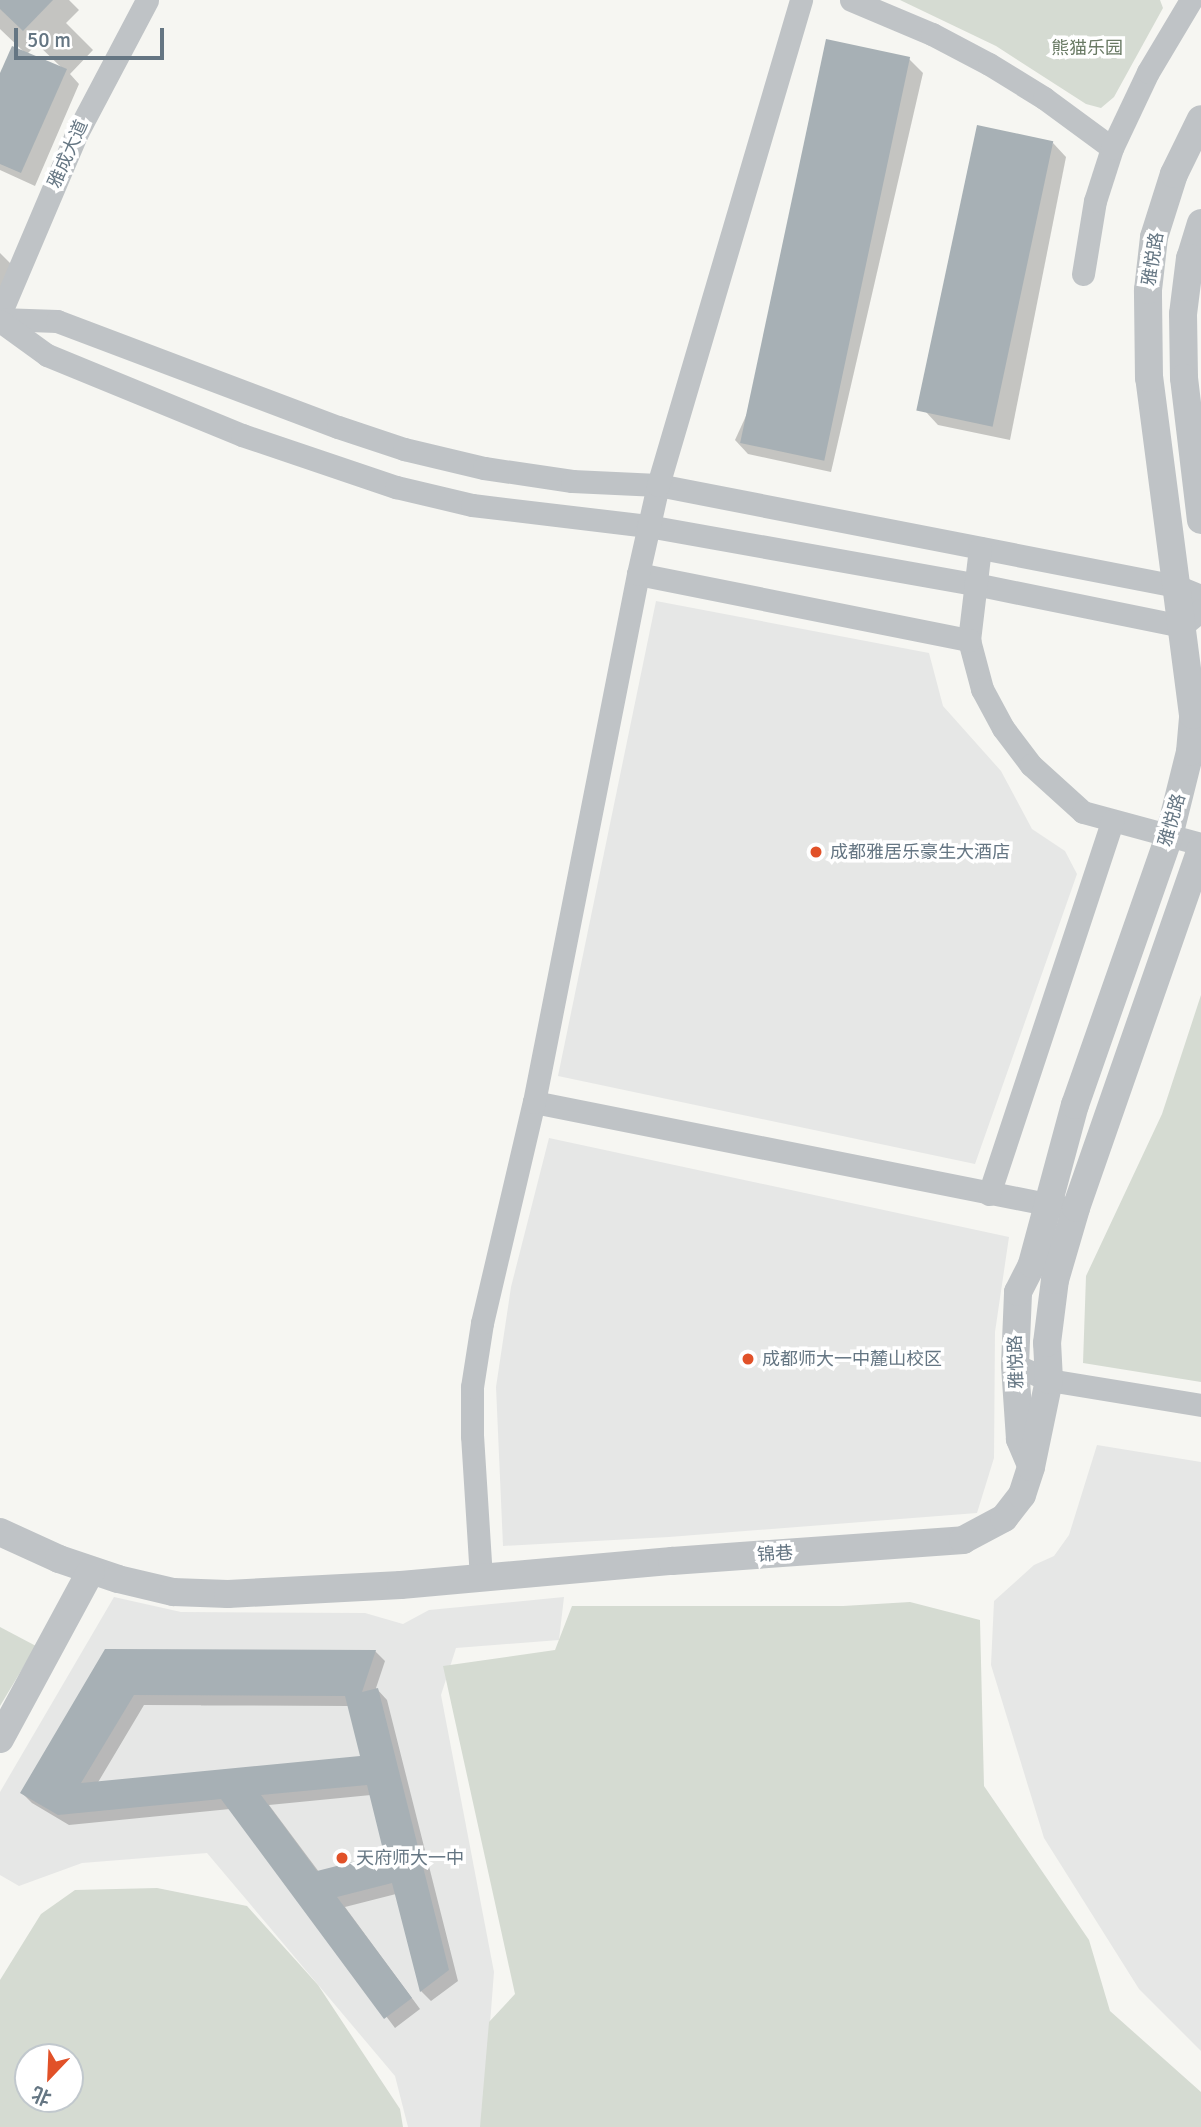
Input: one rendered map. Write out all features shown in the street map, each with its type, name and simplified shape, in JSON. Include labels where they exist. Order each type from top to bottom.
[{"type":"street","name":"雅成大道","points":[[0,314],[77,133],[147,0]]},
{"type":"street","points":[[481,1578],[472,1436],[472,1387],[482,1323],[534,1102],[648,526],[801,0]]},
{"type":"street","points":[[851,0],[932,34],[989,64],[1044,98],[1112,148]]},
{"type":"street","points":[[1083,274],[1095,201],[1112,148],[1148,72],[1191,0]]},
{"type":"street","name":"雅悦路","points":[[1031,1466],[1020,1439],[1015,1365],[1018,1292],[1032,1264],[1075,1105],[1169,836],[1190,752],[1193,715],[1192,618],[1149,378],[1148,290],[1154,237],[1174,174],[1201,119]]},
{"type":"street","points":[[1201,223],[1190,258],[1184,327],[1184,378],[1201,520]]},
{"type":"street","points":[[0,320],[57,321],[404,449],[484,468],[559,479],[658,485],[1188,591]]},
{"type":"street","points":[[0,320],[47,355],[242,435],[396,487],[472,505],[648,526],[975,584],[1192,618]]},
{"type":"street","points":[[980,548],[969,640],[982,689],[1003,728],[1031,765],[1083,812],[1201,844]]},
{"type":"street","points":[[638,574],[969,640]]},
{"type":"street","points":[[989,1194],[1112,821]]},
{"type":"street","name":"锦巷","points":[[0,1532],[91,1571],[173,1592],[228,1594],[481,1578],[963,1540],[1004,1518],[1014,1509],[1031,1466],[1049,1380],[1047,1343],[1055,1280],[1076,1208],[1201,850]]},
{"type":"street","points":[[534,1102],[1048,1206],[1076,1208]]},
{"type":"street","points":[[1015,1365],[1049,1380],[1201,1405]]},
{"type":"street","points":[[0,1739],[91,1571]]},
{"type":"shaded area","points":[[656,601],[929,653],[943,706],[1001,771],[1032,829],[1065,851],[1077,874],[975,1164],[558,1076]]},
{"type":"shaded area","name":"成都师大一中麓山校区","points":[[549,1138],[1009,1237],[995,1332],[994,1458],[977,1513],[669,1537],[503,1546],[496,1387],[511,1287]]},
{"type":"shaded area","points":[[1097,1445],[1201,1462],[1201,2051],[1139,1989],[1044,1838],[991,1665],[994,1601],[1034,1565],[1054,1556],[1069,1535]]},
{"type":"shaded area","name":"天府师大一中","points":[[114,1597],[181,1612],[365,1613],[403,1624],[429,1610],[564,1597],[559,1640],[456,1648],[441,1695],[494,1972],[482,2127],[408,2127],[395,2076],[207,1853],[82,1863],[19,1886],[0,1875],[0,1792]]},
{"type":"green space","name":"熊猫乐园","points":[[900,0],[1160,0],[1163,8],[1114,97],[1101,108],[1086,104],[996,46]]},
{"type":"green space","points":[[1201,995],[1201,1382],[1083,1363],[1086,1276],[1162,1114]]},
{"type":"green space","points":[[910,1602],[980,1620],[984,1786],[1089,1940],[1110,2011],[1201,2092],[1201,2127],[480,2127],[489,2022],[515,1994],[443,1666],[555,1650],[572,1606],[843,1606]]},
{"type":"green space","points":[[0,1627],[36,1646],[0,1706]]},
{"type":"green space","points":[[157,1888],[247,1906],[318,1985],[400,2109],[403,2127],[0,2127],[0,1980],[41,1914],[75,1890]]},
{"type":"building","points":[[0,0],[53,0],[23,31],[0,9]]},
{"type":"building","points":[[826,39],[910,57],[824,461],[740,443]]},
{"type":"building","points":[[12,46],[67,69],[21,173],[0,164],[0,73]]},
{"type":"building","points":[[977,125],[1053,141],[993,427],[916,411]]},
{"type":"building","points":[[105,1649],[376,1650],[362,1692],[378,1688],[449,1970],[420,1992],[392,1883],[337,1897],[412,1998],[384,2019],[221,1799],[58,1815],[20,1793]],"holes":[[[134,1695],[345,1696],[360,1756],[81,1783]],[[367,1785],[384,1854],[317,1871],[261,1795]]]},
{"type":"place","name":"成都雅居乐豪生大酒店","points":[[816,852]]},
{"type":"place","name":"成都师大一中麓山校区","points":[[748,1359]]},
{"type":"place","name":"天府师大一中","points":[[342,1858]]}]
